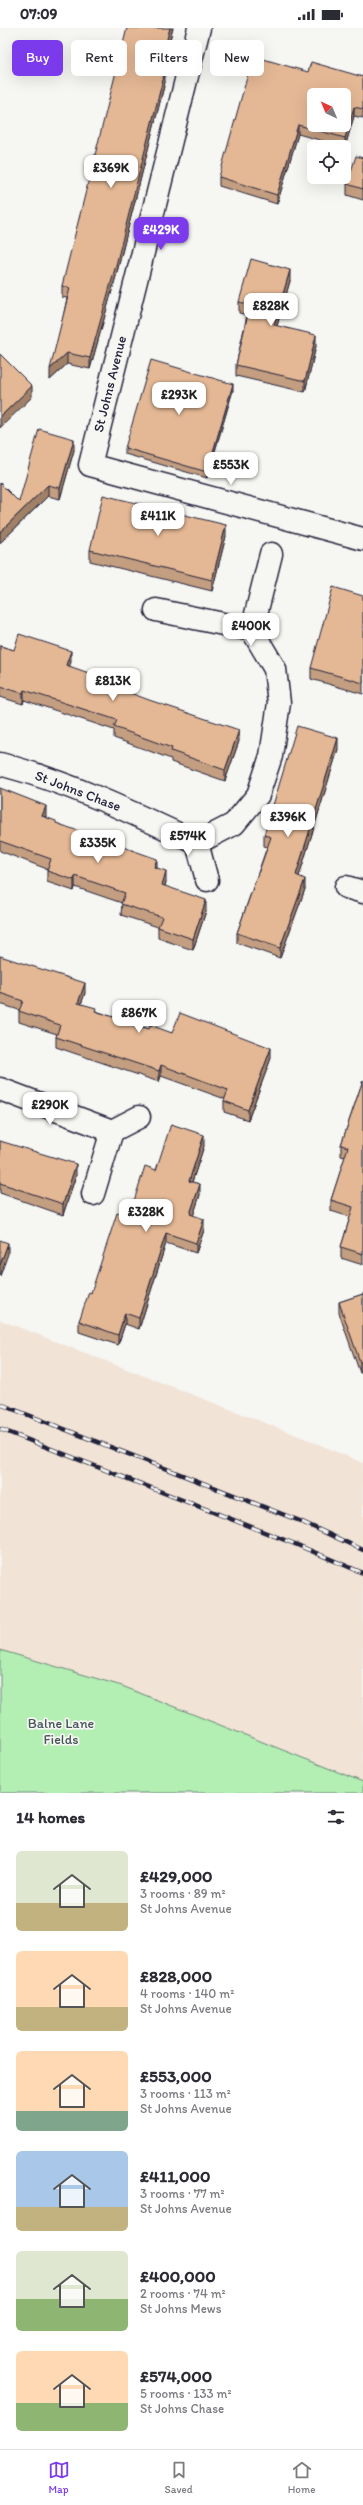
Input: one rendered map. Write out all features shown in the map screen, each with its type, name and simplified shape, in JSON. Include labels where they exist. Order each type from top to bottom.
[{"type":"street","name":"St Johns Avenue","points":[[199,28],[90,465],[363,539]]},
{"type":"street","points":[[207,880],[197,843],[234,824],[258,795],[271,756],[279,703],[275,668],[252,630],[271,554]]},
{"type":"street","points":[[156,610],[252,630]]},
{"type":"street","name":"St Johns Chase","points":[[0,764],[42,775],[130,811],[197,843]]},
{"type":"street","points":[[0,1089],[112,1131]]},
{"type":"street","points":[[93,1194],[112,1131],[139,1117]]},
{"type":"shaded area","points":[[0,1320],[304,1438],[363,1463],[363,1782],[122,1686],[0,1650]]},
{"type":"green space","name":"Balne Lane Fields","points":[[0,1650],[122,1686],[363,1782],[363,1793],[0,1793]]},
{"type":"building","points":[[127,28],[170,28],[167,40],[135,40],[135,76],[164,76],[116,265],[90,358],[67,353],[50,369],[70,288],[62,286],[115,76],[127,76],[127,40],[124,40]]},
{"type":"building","points":[[264,59],[308,72],[311,62],[363,77],[363,109],[354,107],[351,117],[351,88],[307,88],[307,127],[298,125],[277,195],[219,177],[247,76],[264,76]]},
{"type":"building","points":[[323,132],[347,132],[345,138]]},
{"type":"building","points":[[356,156],[363,158],[363,189],[347,184],[351,184],[351,172]]},
{"type":"building","points":[[251,259],[290,270],[274,325],[316,335],[305,381],[236,365],[250,305],[239,302]]},
{"type":"building","points":[[0,354],[32,386],[0,417]]},
{"type":"building","points":[[151,360],[233,384],[207,472],[125,448]]},
{"type":"building","points":[[39,429],[74,439],[60,488],[48,485],[0,532],[0,483],[19,502]]},
{"type":"building","points":[[103,495],[226,525],[212,580],[90,550]]},
{"type":"building","points":[[333,587],[363,596],[363,683],[311,668]]},
{"type":"building","points":[[19,634],[71,651],[66,665],[106,679],[104,683],[149,700],[239,730],[225,770],[171,751],[172,748],[114,727],[117,720],[24,690],[23,693],[0,687],[0,646],[14,650]]},
{"type":"building","points":[[297,726],[338,738],[296,875],[305,879],[280,948],[237,933],[271,837],[264,835]]},
{"type":"building","points":[[0,788],[46,806],[42,816],[56,821],[56,823],[157,859],[154,867],[166,871],[162,885],[206,900],[193,939],[158,927],[162,917],[121,904],[125,893],[75,876],[74,880],[47,871],[51,859],[0,841]]},
{"type":"building","points":[[0,956],[85,983],[78,1003],[96,1008],[95,1011],[149,1029],[150,1025],[172,1033],[180,1013],[271,1048],[248,1110],[224,1101],[228,1090],[161,1065],[159,1071],[56,1037],[60,1025],[19,1011],[23,1001],[0,993]]},
{"type":"building","points":[[363,1080],[363,1254],[341,1247],[353,1207],[331,1200],[348,1147],[341,1145]]},
{"type":"building","points":[[171,1124],[204,1135],[189,1181],[200,1184],[190,1214],[204,1219],[196,1243],[166,1233],[139,1318],[125,1313],[118,1335],[79,1321],[89,1292],[91,1293],[117,1213],[129,1217],[145,1166],[156,1170]]},
{"type":"building","points":[[0,1141],[76,1164],[63,1204],[0,1183]]},
{"type":"building","points":[[0,1240],[8,1243],[0,1265]]},
{"type":"building","points":[[363,1294],[363,1361],[360,1362],[339,1302]]},
{"type":"railway","points":[[0,1404],[300,1521],[363,1550]]},
{"type":"railway","points":[[0,1429],[295,1544],[363,1573]]}]
